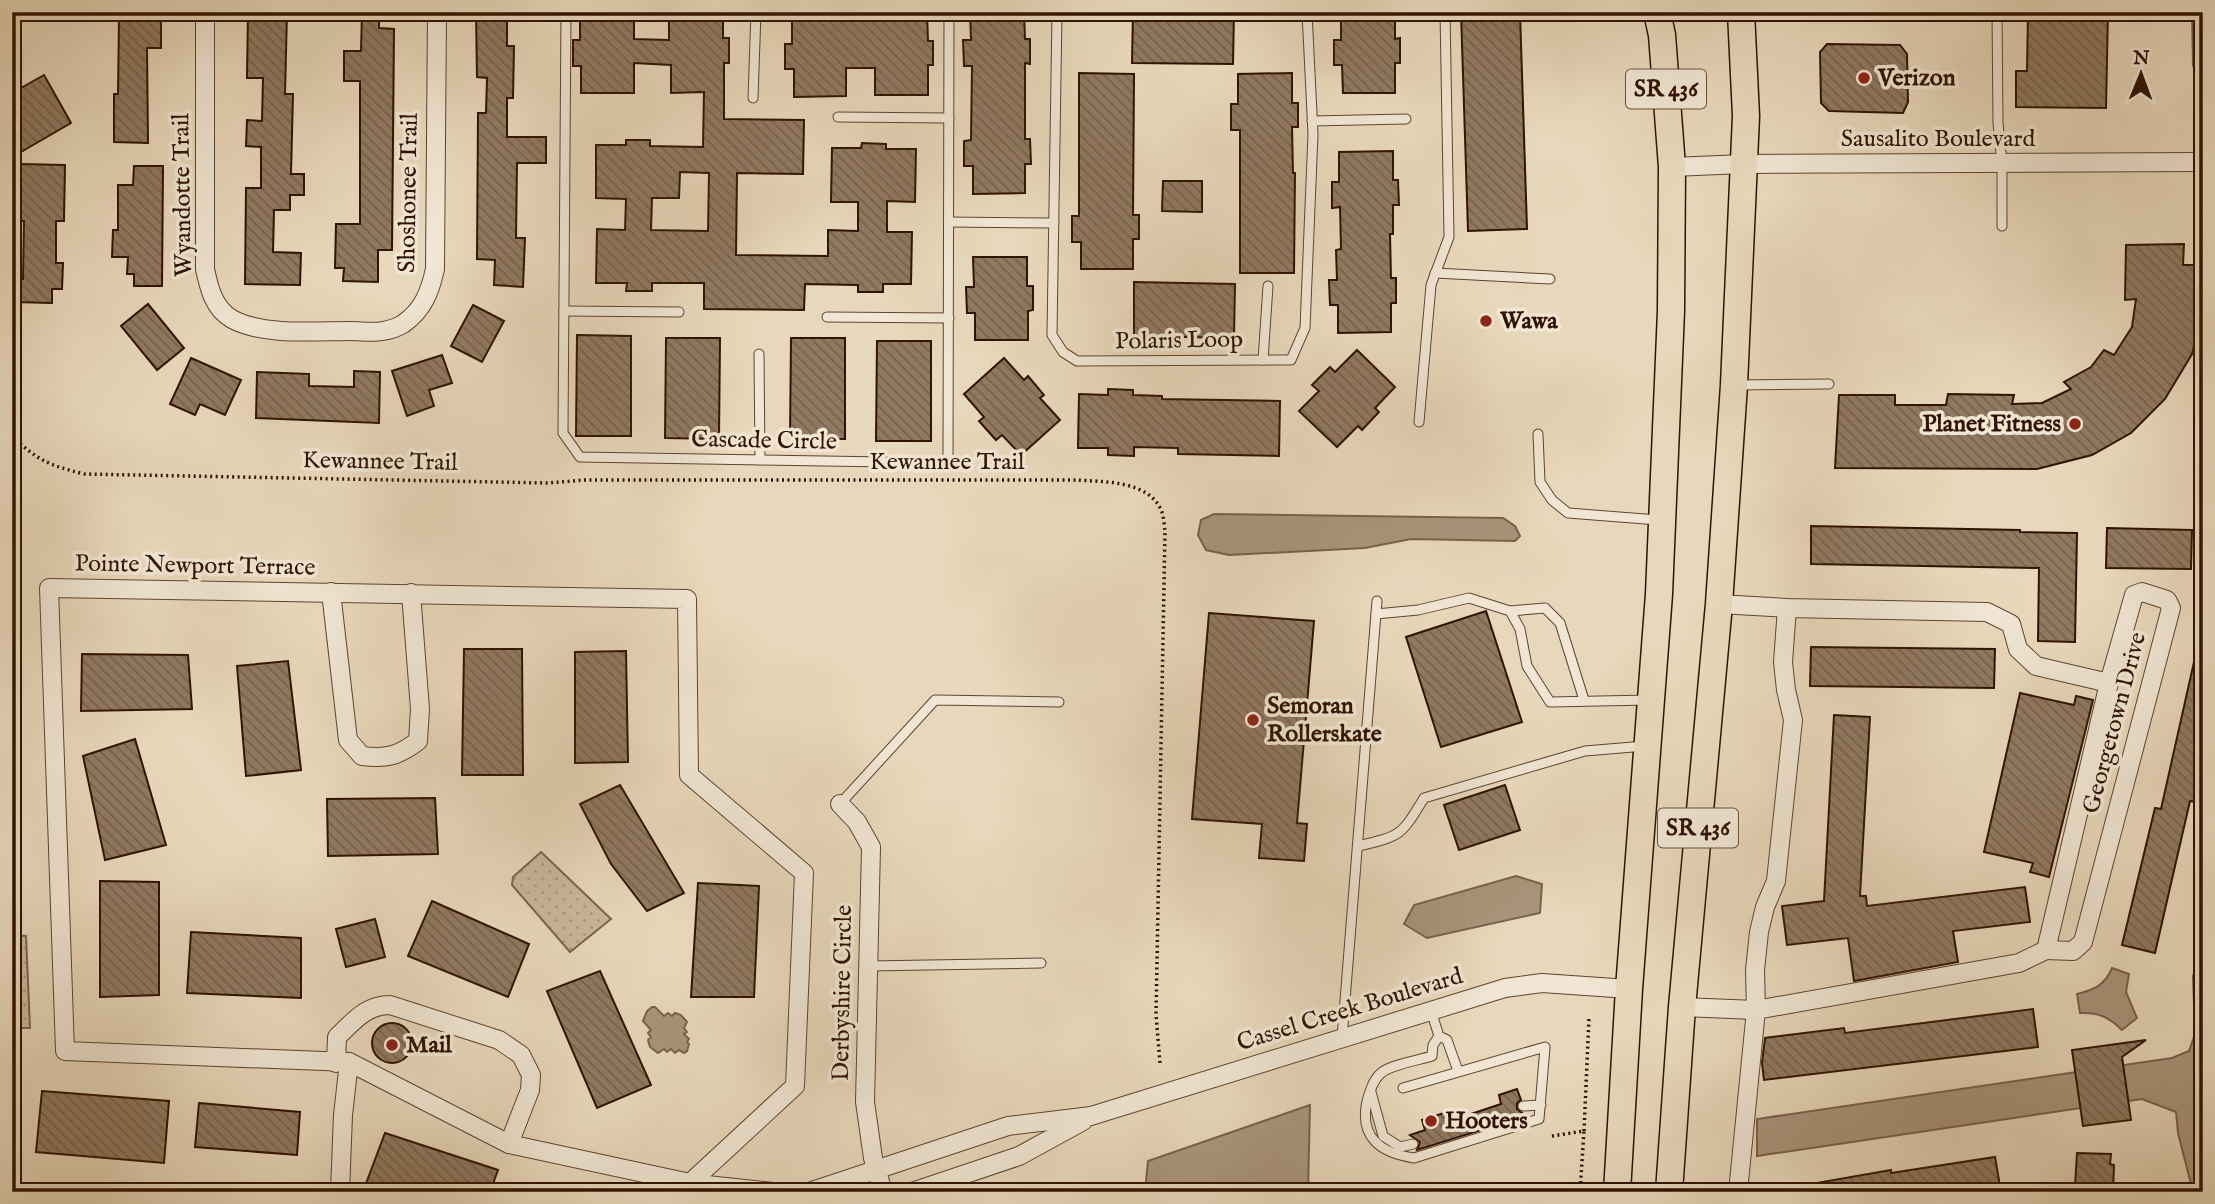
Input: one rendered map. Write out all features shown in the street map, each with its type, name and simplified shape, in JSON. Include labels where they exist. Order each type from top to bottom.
[{"type":"main road","name":"SR 436","points":[[1617,1192],[1651,701],[1671,311],[1672,167],[1662,34],[1657,12]]},
{"type":"main road","name":"SR 436","points":[[1669,1192],[1682,1007],[1719,604],[1734,385],[1746,116],[1741,12]]},
{"type":"street","name":"Wyandotte Trail","points":[[205,12],[205,269],[209,289],[217,306],[231,319],[251,327],[321,331]]},
{"type":"street","name":"Shoshonee Trail","points":[[321,331],[384,331],[402,324],[420,309],[430,291],[435,270],[436,12]]},
{"type":"street","name":"Sausalito Boulevard","points":[[1672,167],[1744,164],[2203,162]]},
{"type":"street","name":"Pointe Newport Terrace","points":[[49,588],[411,593],[687,599],[689,775],[804,873],[795,1086],[692,1187],[509,1144],[342,1062],[65,1051],[49,588]]},
{"type":"street","points":[[331,592],[348,740],[362,757],[378,758],[401,754],[418,741],[420,709],[411,593]]},
{"type":"street","name":"Georgetown Drive","points":[[1682,1007],[1756,1010],[2019,963],[2046,950],[2073,951],[2083,942],[2171,608],[2167,600],[2142,592],[2134,595],[2109,683],[2046,950]]},
{"type":"street","name":"Georgetown Drive","points":[[1719,604],[1987,612],[2011,624],[2018,649],[2036,666],[2109,683]]},
{"type":"street","points":[[1738,1192],[1756,1010],[1755,970],[1759,932],[1765,907],[1776,881],[1793,720],[1783,662],[1787,608]]},
{"type":"street","name":"Derbyshire Circle","points":[[840,804],[857,822],[871,847],[865,1102],[867,1128],[883,1192]]},
{"type":"street","name":"Cassel Creek Boulevard","points":[[809,1192],[1008,1126],[1091,1116],[1505,988],[1542,983],[1629,989]]},
{"type":"street","points":[[340,1192],[342,1062],[337,1037],[361,1014],[376,1005],[390,1005],[499,1040],[522,1055],[531,1075],[530,1090],[509,1144]]},
{"type":"street","name":"Cassel Creek Boulevard","points":[[912,1192],[1019,1156],[1091,1116]]},
{"type":"street","points":[[692,1187],[718,1192]]},
{"type":"street","points":[[692,1187],[773,1192]]},
{"type":"lane","name":"Cascade Circle","points":[[566,12],[563,433],[580,457],[948,463],[949,12]]},
{"type":"lane","points":[[753,99],[755,12]]},
{"type":"lane","name":"Polaris Loop","points":[[1057,12],[1052,335],[1063,352],[1077,361],[1291,360],[1305,328],[1312,121],[1307,12]]},
{"type":"lane","points":[[1419,422],[1431,285],[1449,237],[1445,12]]},
{"type":"lane","points":[[1997,12],[2002,226]]},
{"type":"lane","points":[[838,117],[949,118]]},
{"type":"lane","points":[[1312,121],[1406,120]]},
{"type":"lane","points":[[949,222],[1054,223]]},
{"type":"lane","points":[[1435,273],[1550,279]]},
{"type":"lane","points":[[1263,360],[1268,286]]},
{"type":"lane","points":[[564,311],[679,312]]},
{"type":"lane","points":[[827,317],[949,318]]},
{"type":"lane","points":[[759,354],[760,460]]},
{"type":"lane","points":[[1734,385],[1829,384]]},
{"type":"lane","points":[[1538,434],[1540,482],[1552,500],[1568,513],[1662,520]]},
{"type":"lane","points":[[1376,614],[1418,610],[1469,598],[1510,611],[1545,608],[1560,623],[1584,700]]},
{"type":"lane","points":[[1342,1038],[1377,601]]},
{"type":"lane","points":[[1510,611],[1520,629],[1527,666],[1550,702],[1651,701]]},
{"type":"lane","points":[[840,804],[935,700],[1059,702]]},
{"type":"lane","points":[[1358,846],[1392,838],[1407,826],[1424,798],[1585,751],[1647,746]]},
{"type":"lane","points":[[868,967],[1041,963]]},
{"type":"lane","points":[[1431,1011],[1439,1036],[1447,1040],[1458,1071]]},
{"type":"lane","points":[[1403,1088],[1545,1047],[1539,1119],[1414,1158],[1395,1155],[1376,1144],[1367,1130],[1365,1111],[1373,1082],[1383,1071],[1432,1056],[1433,1045],[1439,1036]]},
{"type":"lane","points":[[1370,1091],[1383,1136],[1401,1147],[1413,1144]]},
{"type":"lane","points":[[1523,1106],[1541,1105]]},
{"type":"path","name":"Kewannee Trail","points":[[12,436],[27,450],[49,464],[84,474],[548,484],[585,480],[1076,480],[1127,485],[1151,496],[1161,510],[1165,531],[1156,1015],[1160,1063]]},
{"type":"path","points":[[1580,1192],[1589,1018]]},
{"type":"path","points":[[1552,1136],[1584,1131]]},
{"type":"shaded area","points":[[2192,12],[2203,12],[2203,79],[2193,66]]},
{"type":"shaded area","points":[[1214,514],[1503,518],[1515,526],[1520,536],[1515,541],[1411,539],[1365,548],[1229,555],[1206,550],[1198,535],[1201,520]]},
{"type":"shaded area","points":[[541,852],[611,919],[570,952],[512,885],[513,877]]},
{"type":"shaded area","points":[[1516,876],[1542,884],[1540,913],[1427,938],[1404,924],[1414,905]]},
{"type":"shaded area","points":[[12,935],[26,936],[30,1028],[12,1028]]},
{"type":"shaded area","points":[[2203,952],[2203,1192],[2193,1192],[2178,1133],[2176,1112],[2142,1099],[1757,1156],[1757,1119],[2172,1058],[2189,1051],[2195,1034],[2193,976]]},
{"type":"shaded area","points":[[2112,968],[2129,974],[2126,992],[2137,1018],[2122,1030],[2103,1016],[2080,1013],[2077,994],[2098,986]]},
{"type":"shaded area","points":[[652,1007],[664,1016],[668,1013],[672,1016],[675,1013],[681,1015],[687,1022],[684,1028],[687,1032],[684,1034],[689,1039],[687,1051],[684,1053],[679,1050],[675,1053],[671,1049],[667,1052],[664,1049],[658,1053],[650,1047],[648,1040],[651,1037],[648,1033],[651,1030],[643,1021]]},
{"type":"shaded area","points":[[1310,1105],[1308,1192],[1145,1192],[1148,1161]]},
{"type":"building","points":[[248,12],[287,12],[285,94],[293,94],[291,174],[304,174],[304,195],[290,195],[290,210],[274,210],[273,252],[301,253],[300,285],[245,284],[246,188],[261,188],[261,147],[246,146],[247,120],[262,121],[263,78],[247,78]]},
{"type":"building","points":[[362,12],[379,12],[379,28],[394,29],[392,250],[378,250],[378,282],[343,281],[344,268],[335,268],[336,224],[360,224],[360,81],[344,81],[344,51],[361,51]]},
{"type":"building","points":[[476,12],[507,12],[507,46],[514,46],[513,98],[507,98],[507,137],[546,137],[546,163],[517,163],[516,238],[525,238],[523,287],[494,285],[495,260],[477,259],[478,113],[486,113],[487,78],[477,77]]},
{"type":"building","points":[[580,12],[634,12],[634,39],[669,40],[669,12],[723,12],[723,38],[729,38],[729,63],[724,63],[724,119],[804,120],[803,174],[737,173],[736,255],[828,256],[828,230],[858,231],[858,202],[831,202],[832,148],[861,148],[862,143],[886,144],[886,149],[916,149],[915,202],[887,201],[887,232],[912,232],[911,284],[883,284],[883,292],[858,292],[858,285],[805,284],[804,310],[704,309],[704,283],[652,283],[652,291],[626,291],[627,283],[596,283],[597,229],[625,230],[626,199],[596,198],[596,145],[626,145],[626,140],[650,140],[650,146],[703,147],[704,92],[671,93],[671,65],[634,63],[634,93],[581,93],[581,66],[573,66],[573,40],[580,40]],"holes":[[[680,172],[709,173],[708,231],[651,230],[652,198],[679,198]]]},
{"type":"building","points":[[927,12],[928,41],[933,41],[933,65],[928,65],[928,95],[875,95],[875,68],[846,68],[846,96],[794,97],[794,69],[785,69],[785,44],[792,44],[792,13]]},
{"type":"building","points":[[970,12],[1024,12],[1025,39],[1030,39],[1030,64],[1025,63],[1025,139],[1030,139],[1031,164],[1025,164],[1025,193],[973,194],[973,166],[964,166],[964,141],[971,140],[972,66],[964,66],[963,40],[971,40]]},
{"type":"building","points":[[1133,12],[1234,12],[1233,64],[1132,63]]},
{"type":"building","points":[[1341,12],[1395,12],[1395,39],[1400,38],[1400,63],[1395,63],[1395,93],[1343,93],[1342,65],[1334,65],[1334,40],[1341,40]]},
{"type":"building","points":[[1461,12],[1520,12],[1527,229],[1468,231]]},
{"type":"building","points":[[2028,12],[2108,12],[2106,108],[2016,107],[2016,71],[2027,71]]},
{"type":"building","points":[[119,18],[161,19],[161,48],[147,48],[148,143],[114,142]]},
{"type":"building","name":"Verizon","points":[[1827,44],[1900,45],[1907,54],[1908,102],[1903,113],[1829,111],[1821,103],[1820,52]]},
{"type":"building","points":[[1079,73],[1134,74],[1133,215],[1139,215],[1139,239],[1133,239],[1133,269],[1081,269],[1081,242],[1072,242],[1072,216],[1079,216]]},
{"type":"building","points":[[1292,73],[1292,103],[1298,103],[1298,127],[1292,127],[1295,173],[1294,273],[1240,273],[1240,130],[1231,130],[1231,104],[1238,104],[1238,74]]},
{"type":"building","points":[[44,75],[71,123],[21,152],[12,136],[12,128],[20,124],[12,110],[12,93]]},
{"type":"building","points":[[1393,151],[1393,180],[1398,180],[1399,205],[1393,205],[1393,234],[1390,234],[1391,278],[1396,278],[1396,303],[1391,303],[1391,332],[1338,333],[1338,305],[1330,305],[1329,280],[1337,280],[1336,250],[1341,249],[1340,207],[1332,208],[1332,182],[1339,182],[1339,152]]},
{"type":"building","points":[[21,164],[65,165],[64,221],[56,221],[56,263],[63,263],[62,289],[52,289],[52,303],[12,302],[12,279],[23,279]]},
{"type":"building","points":[[134,166],[163,166],[162,286],[134,286],[134,274],[127,274],[128,257],[112,257],[113,230],[118,230],[118,185],[133,185]]},
{"type":"building","points":[[1163,181],[1202,181],[1202,212],[1162,211]]},
{"type":"building","points":[[2184,244],[2183,265],[2203,265],[2203,311],[2192,354],[2165,399],[2131,433],[2092,455],[2037,469],[1835,468],[1839,395],[1895,395],[1895,405],[1946,405],[1948,394],[2014,395],[2012,404],[2042,403],[2071,389],[2064,382],[2091,367],[2104,350],[2114,355],[2132,327],[2136,299],[2125,300],[2126,245]]},
{"type":"building","points":[[973,257],[1027,257],[1027,286],[1033,286],[1033,310],[1028,311],[1028,340],[975,340],[975,313],[967,313],[966,287],[974,287]]},
{"type":"building","points":[[1134,282],[1235,284],[1234,338],[1134,336]]},
{"type":"building","points":[[148,304],[184,348],[157,370],[121,326]]},
{"type":"building","points":[[473,305],[504,321],[482,362],[451,346]]},
{"type":"building","points":[[577,335],[631,336],[631,436],[576,436]]},
{"type":"building","points":[[666,338],[720,338],[719,439],[665,438]]},
{"type":"building","points":[[791,338],[845,338],[845,439],[790,438]]},
{"type":"building","points":[[877,341],[931,341],[931,441],[876,441]]},
{"type":"building","points":[[1357,350],[1395,387],[1375,408],[1379,412],[1362,430],[1358,426],[1337,447],[1299,411],[1319,391],[1312,385],[1330,367],[1335,372]]},
{"type":"building","points":[[442,355],[452,383],[429,390],[434,406],[407,416],[392,371]]},
{"type":"building","points":[[191,358],[241,380],[225,415],[200,404],[195,415],[170,404]]},
{"type":"building","points":[[1004,358],[1024,380],[1028,376],[1044,395],[1040,398],[1060,420],[1021,455],[1002,435],[996,440],[979,421],[984,417],[964,394]]},
{"type":"building","points":[[354,371],[380,372],[379,423],[256,418],[257,372],[309,374],[309,386],[354,387]]},
{"type":"building","points":[[1108,389],[1133,390],[1133,395],[1162,396],[1162,399],[1280,401],[1279,456],[1178,454],[1178,448],[1134,447],[1134,456],[1108,455],[1108,448],[1078,448],[1079,394],[1108,395]]},
{"type":"building","points":[[1811,526],[2077,533],[2075,642],[2038,641],[2039,568],[1811,564]]},
{"type":"building","points":[[2107,528],[2192,530],[2191,569],[2106,568]]},
{"type":"building","points":[[1486,611],[1522,722],[1441,747],[1406,637]]},
{"type":"building","name":"Semoran Rollerskate","points":[[1209,613],[1314,621],[1297,823],[1307,824],[1304,861],[1259,858],[1262,824],[1192,819]]},
{"type":"building","points":[[1811,647],[1995,649],[1994,688],[1810,686]]},
{"type":"building","points":[[464,649],[522,649],[523,775],[462,775]]},
{"type":"building","points":[[626,651],[628,762],[575,763],[575,652]]},
{"type":"building","points":[[2196,653],[2203,653],[2203,803],[2190,801],[2155,953],[2122,945],[2155,808],[2161,809]]},
{"type":"building","points":[[82,654],[188,655],[192,709],[81,711]]},
{"type":"building","points":[[288,661],[301,770],[246,776],[237,666]]},
{"type":"building","points":[[2020,693],[2074,705],[2076,696],[2093,700],[2049,877],[2030,872],[2033,863],[1984,852]]},
{"type":"building","points":[[1834,715],[1870,717],[1860,896],[1866,896],[1867,906],[2025,887],[2030,922],[1953,931],[1958,962],[1854,981],[1848,938],[1787,945],[1782,906],[1824,901]]},
{"type":"building","points":[[135,739],[166,845],[105,860],[83,756]]},
{"type":"building","points":[[620,785],[684,893],[647,911],[611,864],[580,804]]},
{"type":"building","points":[[1505,785],[1520,830],[1459,850],[1444,805]]},
{"type":"building","points":[[435,798],[438,854],[328,856],[327,799]]},
{"type":"building","points":[[100,881],[159,882],[159,995],[100,997]]},
{"type":"building","points":[[698,883],[759,886],[754,997],[691,997]]},
{"type":"building","points":[[432,901],[529,944],[508,997],[408,956]]},
{"type":"building","points":[[375,919],[385,957],[346,967],[336,929]]},
{"type":"building","points":[[191,932],[301,938],[301,998],[187,993]]},
{"type":"building","points":[[600,971],[651,1085],[597,1108],[547,991]]},
{"type":"building","points":[[2033,1009],[2038,1047],[1764,1080],[1762,1063],[1765,1038],[1844,1028],[1845,1033]]},
{"type":"building","name":"Mail","points":[[392,1023],[406,1029],[412,1043],[406,1057],[392,1063],[378,1057],[372,1043],[378,1029]]},
{"type":"building","points":[[2146,1040],[2122,1057],[2131,1120],[2083,1126],[2072,1050]]},
{"type":"building","points":[[1517,1089],[1521,1100],[1517,1103],[1517,1109],[1526,1116],[1417,1150],[1420,1142],[1410,1135],[1425,1130],[1422,1120],[1444,1113],[1447,1122],[1501,1104],[1499,1095]]},
{"type":"building","points":[[42,1091],[169,1101],[164,1163],[36,1152]]},
{"type":"building","points":[[199,1103],[300,1112],[297,1155],[195,1147]]},
{"type":"building","points":[[385,1133],[498,1170],[490,1192],[372,1192],[364,1189]]},
{"type":"building","points":[[2077,1153],[2111,1154],[2110,1164],[2114,1165],[2113,1192],[2079,1192],[2079,1185],[2075,1185]]},
{"type":"building","points":[[1995,1157],[2001,1192],[1812,1192],[1811,1184],[1891,1170],[1891,1173]]},
{"type":"place","name":"Verizon","points":[[1864,78]]},
{"type":"place","name":"Wawa","points":[[1486,321]]},
{"type":"place","name":"Planet Fitness","points":[[2075,424]]},
{"type":"place","name":"Semoran Rollerskate","points":[[1253,720]]},
{"type":"place","name":"Mail","points":[[392,1045]]},
{"type":"place","name":"Hooters","points":[[1431,1121]]}]
